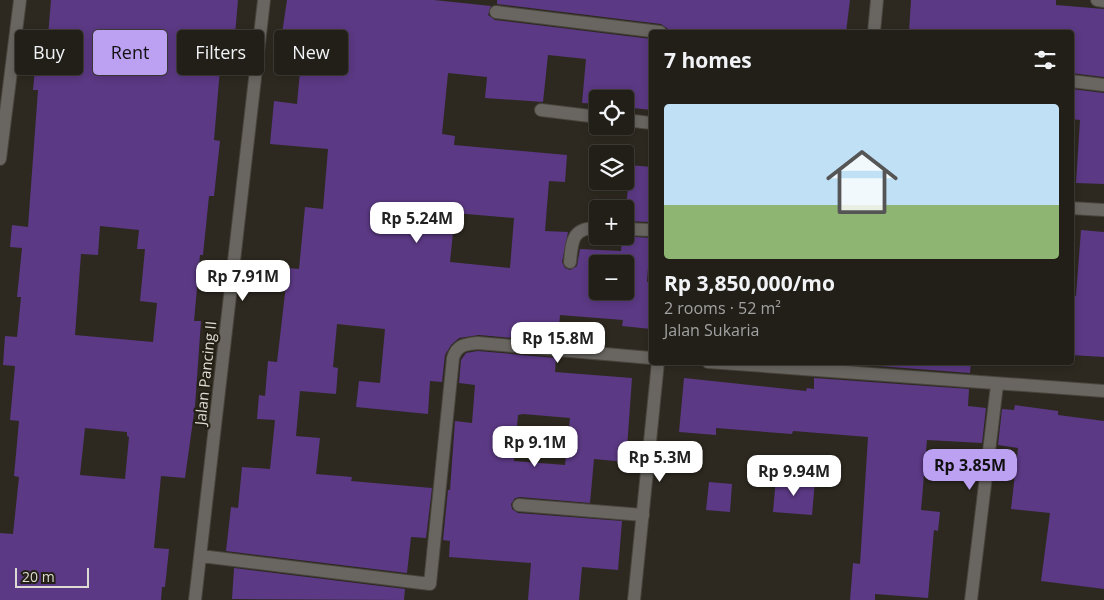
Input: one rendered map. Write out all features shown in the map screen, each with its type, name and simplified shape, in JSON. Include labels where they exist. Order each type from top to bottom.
[{"type":"street","points":[[0,159],[20,0]]},
{"type":"street","name":"Jalan Pancing II","points":[[195,600],[264,0]]},
{"type":"street","points":[[874,30],[877,0]]},
{"type":"street","points":[[1097,0],[1104,1]]},
{"type":"street","points":[[496,12],[649,31]]},
{"type":"street","points":[[1074,81],[1104,85]]},
{"type":"street","points":[[541,110],[589,116]]},
{"type":"street","points":[[634,121],[649,123]]},
{"type":"street","points":[[1074,208],[1104,210]]},
{"type":"street","points":[[570,262],[572,244],[577,233],[586,227],[589,227]]},
{"type":"street","points":[[634,229],[649,230]]},
{"type":"street","points":[[200,556],[430,584],[453,358],[461,345],[478,343],[649,358]]},
{"type":"street","points":[[634,600],[658,365]]},
{"type":"street","points":[[776,365],[844,368],[997,385],[1104,392]]},
{"type":"street","points":[[971,600],[997,385]]},
{"type":"street","points":[[519,505],[643,515]]},
{"type":"building","points":[[51,0],[238,0],[235,30],[177,30],[177,75],[219,75],[214,140],[220,141],[214,196],[209,196],[203,255],[200,255],[194,321],[201,321],[195,406],[185,478],[161,476],[154,548],[169,549],[165,587],[162,587],[161,600],[0,600],[0,533],[13,534],[19,477],[14,476],[19,421],[10,420],[15,366],[3,365],[5,336],[17,337],[21,297],[17,297],[22,248],[10,247],[12,225],[28,227],[38,90],[33,90],[34,75],[83,75],[83,30],[48,30]],"holes":[[[100,226],[139,230],[137,249],[145,249],[140,301],[157,303],[153,342],[75,335],[81,254],[98,255]],[[85,428],[127,432],[129,437],[125,479],[80,475]]]},
{"type":"building","points":[[287,0],[434,0],[491,6],[488,15],[495,20],[649,39],[649,110],[634,108],[634,90],[589,90],[589,103],[582,103],[586,59],[548,55],[543,102],[485,98],[487,77],[448,73],[442,134],[455,136],[454,145],[567,155],[565,182],[549,181],[545,231],[568,232],[562,262],[565,268],[570,270],[577,266],[580,249],[621,251],[621,245],[634,245],[634,237],[649,238],[647,282],[649,282],[649,329],[622,326],[623,320],[560,315],[558,342],[479,335],[459,338],[451,345],[445,355],[442,382],[430,381],[428,414],[356,407],[359,381],[380,383],[385,329],[337,324],[333,367],[338,368],[336,394],[300,391],[296,436],[320,438],[316,474],[352,477],[351,481],[432,488],[426,538],[411,537],[407,573],[226,551],[231,507],[238,508],[242,467],[270,469],[275,420],[257,419],[259,395],[265,396],[268,361],[277,362],[288,268],[299,269],[305,207],[323,209],[328,149],[270,144],[274,101],[297,104],[300,75],[348,75],[348,30],[283,30]],"holes":[[[455,213],[514,218],[510,268],[450,262]]]},
{"type":"building","points":[[497,0],[850,0],[846,30],[679,30],[668,29],[661,24],[497,4]]},
{"type":"building","points":[[911,0],[1056,0],[1056,5],[1104,9],[1104,77],[1074,73],[1074,30],[909,30]]},
{"type":"building","points":[[1074,89],[1104,93],[1104,184],[1076,183],[1080,120],[1074,119]]},
{"type":"building","points":[[634,165],[649,167],[649,222],[634,221],[634,200],[627,200],[628,190],[634,190]]},
{"type":"building","points":[[1081,230],[1104,232],[1104,357],[1074,355],[1074,296],[1076,296]]},
{"type":"building","points":[[478,351],[556,358],[555,372],[632,378],[626,462],[594,459],[590,503],[520,497],[515,498],[511,504],[512,509],[518,513],[622,521],[618,570],[582,567],[579,600],[528,600],[531,563],[449,557],[450,541],[443,540],[448,490],[450,490],[455,421],[472,423],[475,385],[459,383],[461,360],[466,353]],"holes":[[[518,415],[570,418],[565,465],[514,461]]]},
{"type":"building","points":[[865,365],[971,365],[970,373]]},
{"type":"building","points":[[684,378],[806,391],[807,388],[814,389],[814,378],[969,389],[968,406],[986,408],[982,443],[927,440],[921,510],[940,512],[938,531],[934,530],[928,598],[875,594],[875,600],[850,600],[853,563],[860,564],[868,437],[793,431],[792,434],[716,428],[716,435],[679,432]]},
{"type":"building","points":[[1015,405],[1058,411],[1058,415],[1104,421],[1104,589],[1041,581],[1050,513],[1011,509],[1018,448],[998,445],[1002,409],[1014,410]]},
{"type":"building","points":[[776,478],[815,481],[812,515],[773,512]]},
{"type":"building","points":[[709,482],[732,484],[730,512],[706,510]]},
{"type":"building","points":[[234,568],[405,589],[404,600],[232,599]]}]
